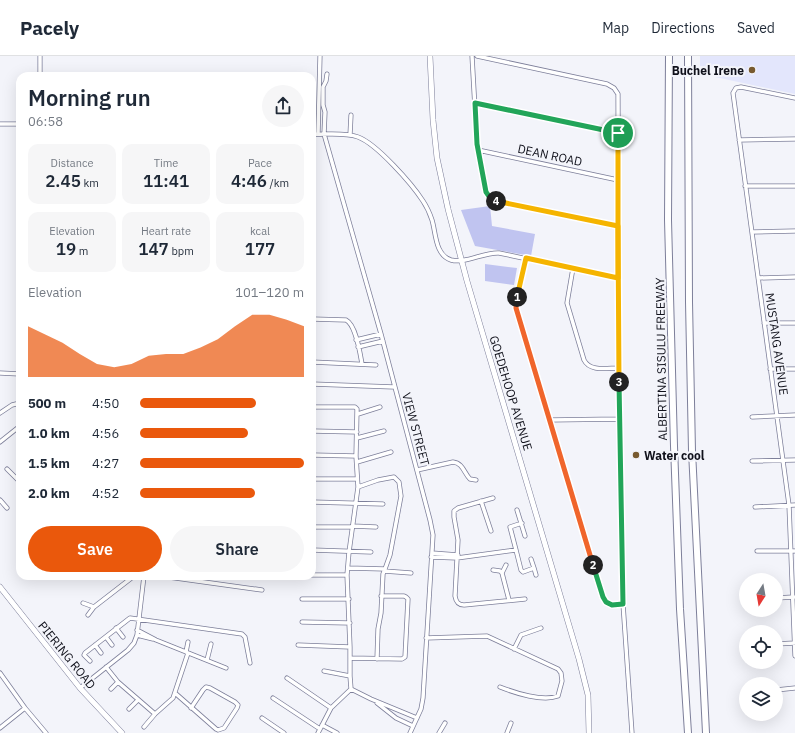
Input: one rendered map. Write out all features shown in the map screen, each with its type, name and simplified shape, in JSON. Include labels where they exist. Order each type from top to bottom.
[{"type":"highway","name":"ALBERTINA SISULU FREEWAY","points":[[669,56],[668,220],[674,454],[680,609],[688,733]]},
{"type":"highway","points":[[688,56],[689,302],[692,451],[706,733]]},
{"type":"main road","name":"GOEDEHOOP AVENUE","points":[[430,56],[433,120],[437,158],[442,182],[461,260],[579,659],[588,695],[589,733]]},
{"type":"main road","name":"PIERING ROAD","points":[[0,587],[80,688],[122,733]]},
{"type":"street","points":[[40,56],[40,72]]},
{"type":"street","points":[[320,56],[318,134],[350,135],[359,138],[365,141],[401,173],[423,201],[428,210],[441,252],[450,260],[461,260],[492,253],[508,254],[618,278]]},
{"type":"street","points":[[472,56],[478,150],[486,192],[491,199],[618,226]]},
{"type":"street","points":[[477,56],[606,84],[615,89],[618,96],[619,419],[623,604],[632,733]]},
{"type":"street","name":"VIEW STREET","points":[[326,74],[326,81],[323,88],[323,105],[325,112],[324,134],[381,334],[433,535],[423,698],[417,718],[410,733]]},
{"type":"street","name":"MUSTANG AVENUE","points":[[795,98],[741,87],[736,88],[733,94],[789,505],[793,551],[795,656]]},
{"type":"street","points":[[475,103],[618,133]]},
{"type":"street","points":[[350,135],[351,115]]},
{"type":"street","points":[[0,124],[16,124]]},
{"type":"street","points":[[739,140],[795,139]]},
{"type":"street","name":"DEAN ROAD","points":[[478,150],[618,180]]},
{"type":"street","points":[[745,186],[795,186]]},
{"type":"street","points":[[752,232],[795,231]]},
{"type":"street","points":[[526,258],[516,300],[516,308],[603,597],[606,602],[612,605],[623,604]]},
{"type":"street","points":[[573,268],[567,303],[584,362],[592,368],[619,368]]},
{"type":"street","points":[[758,278],[795,277]]},
{"type":"street","points":[[316,319],[346,320],[349,322],[352,327],[362,364]]},
{"type":"street","points":[[764,323],[795,323]]},
{"type":"street","points":[[356,340],[381,334]]},
{"type":"street","points":[[358,347],[382,341]]},
{"type":"street","points":[[316,362],[376,365]]},
{"type":"street","points":[[770,369],[795,369]]},
{"type":"street","points":[[0,374],[16,374]]},
{"type":"street","points":[[316,384],[394,387]]},
{"type":"street","points":[[0,413],[16,406]]},
{"type":"street","points":[[316,407],[355,408],[357,409],[358,414],[356,456],[358,487],[347,575],[350,623],[350,676],[352,689]]},
{"type":"street","points":[[358,414],[380,407]]},
{"type":"street","points":[[752,417],[795,415]]},
{"type":"street","points":[[550,420],[619,419]]},
{"type":"street","points":[[0,442],[16,429]]},
{"type":"street","points":[[357,438],[384,430]]},
{"type":"street","points":[[316,431],[357,432]]},
{"type":"street","points":[[357,462],[391,452]]},
{"type":"street","points":[[316,455],[356,456]]},
{"type":"street","points":[[752,461],[795,460]]},
{"type":"street","points":[[416,470],[457,462],[470,479],[476,480]]},
{"type":"street","points":[[7,469],[16,479]]},
{"type":"street","points":[[358,487],[391,477],[396,478],[399,482],[401,496],[381,596],[377,659]]},
{"type":"street","points":[[316,479],[357,479]]},
{"type":"street","points":[[493,498],[458,508],[454,511],[458,535],[459,557],[455,596],[456,602],[464,606],[525,599]]},
{"type":"street","points":[[0,500],[7,508]]},
{"type":"street","points":[[481,501],[491,531]]},
{"type":"street","points":[[316,502],[383,504]]},
{"type":"street","points":[[755,507],[795,505]]},
{"type":"street","points":[[517,510],[525,536]]},
{"type":"street","points":[[522,523],[510,527],[521,571],[534,568]]},
{"type":"street","points":[[316,527],[376,527]]},
{"type":"street","points":[[316,550],[371,552]]},
{"type":"street","points":[[432,557],[459,557],[516,550]]},
{"type":"street","points":[[757,552],[793,551]]},
{"type":"street","points":[[432,552],[459,557]]},
{"type":"street","points":[[531,559],[536,575]]},
{"type":"street","points":[[506,565],[502,573],[509,600]]},
{"type":"street","points":[[348,568],[411,573]]},
{"type":"street","points":[[493,570],[500,571],[502,573]]},
{"type":"street","points":[[316,575],[347,575]]},
{"type":"street","points":[[88,615],[94,607],[129,580]]},
{"type":"street","points":[[80,688],[131,647],[137,635],[144,580]]},
{"type":"street","points":[[189,580],[262,590]]},
{"type":"street","points":[[350,658],[402,659],[405,655],[408,599],[404,596],[381,596]]},
{"type":"street","points":[[783,598],[794,597]]},
{"type":"street","points":[[302,599],[349,599]]},
{"type":"street","points":[[83,602],[94,607]]},
{"type":"street","points":[[90,661],[84,654],[130,618],[242,634],[245,636],[250,663]]},
{"type":"street","points":[[302,622],[350,623]]},
{"type":"street","points":[[116,628],[123,637]]},
{"type":"street","points":[[514,648],[521,635],[541,628]]},
{"type":"street","points":[[137,630],[156,640],[226,668]]},
{"type":"street","points":[[137,635],[142,638],[156,640]]},
{"type":"street","points":[[426,638],[487,636],[560,670],[562,676],[561,688],[558,696],[546,698],[500,687]]},
{"type":"street","points":[[106,637],[112,645]]},
{"type":"street","points":[[144,728],[155,714],[170,702],[175,693],[187,653],[188,642]]},
{"type":"street","points":[[783,644],[795,643]]},
{"type":"street","points":[[207,660],[211,644]]},
{"type":"street","points":[[95,645],[101,653]]},
{"type":"street","points":[[298,645],[350,647]]},
{"type":"street","points":[[106,667],[118,682],[155,714]]},
{"type":"street","points":[[324,671],[350,676]]},
{"type":"street","points":[[0,673],[25,708],[46,733]]},
{"type":"street","points":[[287,678],[331,708]]},
{"type":"street","points":[[111,689],[118,682]]},
{"type":"street","points":[[175,693],[191,708],[216,729],[220,730],[224,728],[238,705],[210,688],[206,688],[191,708]]},
{"type":"street","points":[[783,689],[795,688]]},
{"type":"street","points":[[352,689],[371,699],[417,718]]},
{"type":"street","points":[[320,729],[331,708],[352,689]]},
{"type":"street","points":[[273,698],[320,729],[338,733]]},
{"type":"street","points":[[371,699],[396,718],[413,726]]},
{"type":"street","points":[[129,709],[138,700]]},
{"type":"street","points":[[0,728],[25,708]]},
{"type":"street","points":[[262,718],[284,733]]},
{"type":"street","points":[[439,733],[445,723]]},
{"type":"street","points":[[507,733],[511,723]]},
{"type":"shaded area","points":[[700,56],[795,56],[795,94],[715,77],[715,69],[700,66]]},
{"type":"shaded area","points":[[490,206],[492,226],[535,234],[531,256],[475,246],[461,210]]},
{"type":"shaded area","points":[[485,264],[517,268],[514,285],[485,281]]},
{"type":"place","name":"Buchel Irene","points":[[752,70]]},
{"type":"place","name":"Water cool","points":[[636,455]]},
{"type":"route","points":[[618,133],[475,103],[478,150],[486,192],[491,199],[516,206],[618,226],[619,419],[623,604],[612,605],[608,604],[603,597],[518,316],[516,300],[526,258],[618,278],[618,226],[618,211],[618,142],[618,135],[618,133]]}]
